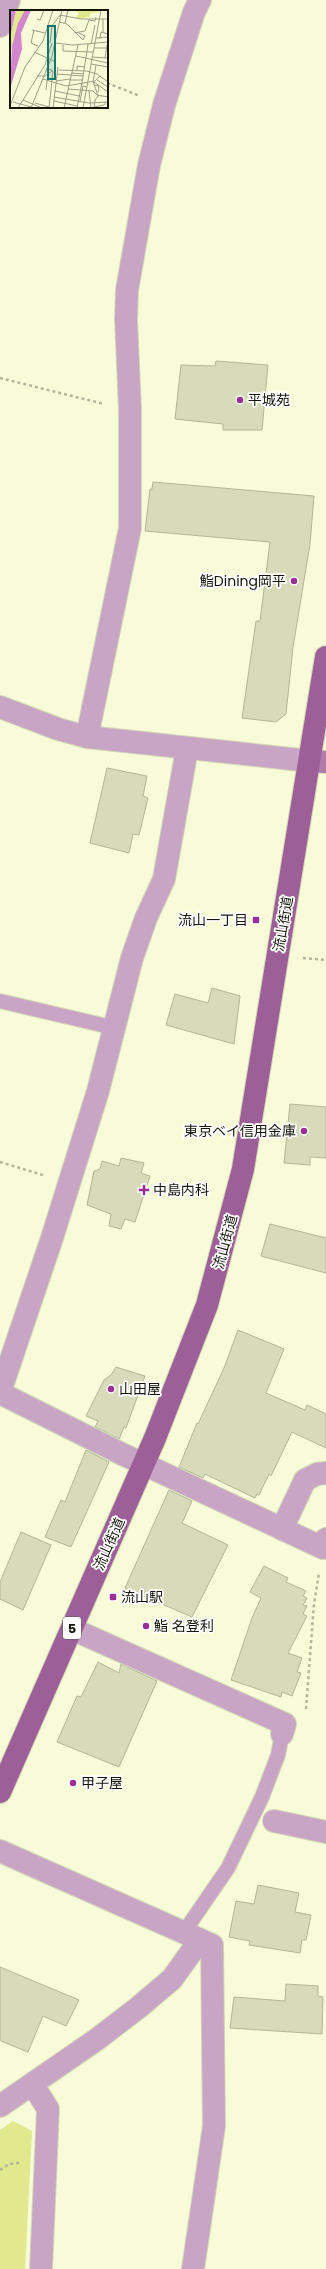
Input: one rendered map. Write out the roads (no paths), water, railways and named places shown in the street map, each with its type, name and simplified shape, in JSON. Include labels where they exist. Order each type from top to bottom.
[{"type":"main road","name":"流山街道","points":[[0,1792],[144,1465],[207,1305],[244,1169],[318,762],[326,657]]},
{"type":"street","points":[[0,26],[9,0]]},
{"type":"street","points":[[87,737],[130,528],[130,410],[126,319],[127,290],[149,165],[164,105],[194,12],[200,0]]},
{"type":"street","points":[[0,707],[58,729],[87,737],[318,762]]},
{"type":"street","points":[[187,749],[164,879],[146,918],[132,958],[98,1092],[0,1392],[144,1465],[282,1529],[324,1544]]},
{"type":"street","points":[[282,1529],[305,1480],[310,1476],[326,1473]]},
{"type":"street","points":[[72,1629],[284,1729]]},
{"type":"street","points":[[274,1821],[326,1832]]},
{"type":"street","points":[[0,1851],[212,1945],[214,2126],[193,2269]]},
{"type":"street","points":[[0,2106],[33,2086],[96,2040],[172,1979],[192,1936]]},
{"type":"street","points":[[33,2086],[48,2109],[41,2269]]},
{"type":"lane","points":[[0,1001],[115,1028]]},
{"type":"lane","points":[[192,1936],[228,1868],[262,1797],[278,1755],[284,1729]]},
{"type":"place","name":"平城苑","points":[[240,400]]},
{"type":"place","name":"鮨Dining岡平","points":[[294,581]]},
{"type":"place","name":"流山一丁目","points":[[256,920]]},
{"type":"place","name":"東京ベイ信用金庫","points":[[304,1131]]},
{"type":"place","name":"中島内科","points":[[144,1190]]},
{"type":"place","name":"山田屋","points":[[111,1389]]},
{"type":"place","name":"流山駅","points":[[113,1597]]},
{"type":"place","name":"鮨 名登利","points":[[146,1626]]},
{"type":"place","name":"甲子屋","points":[[73,1783]]}]
